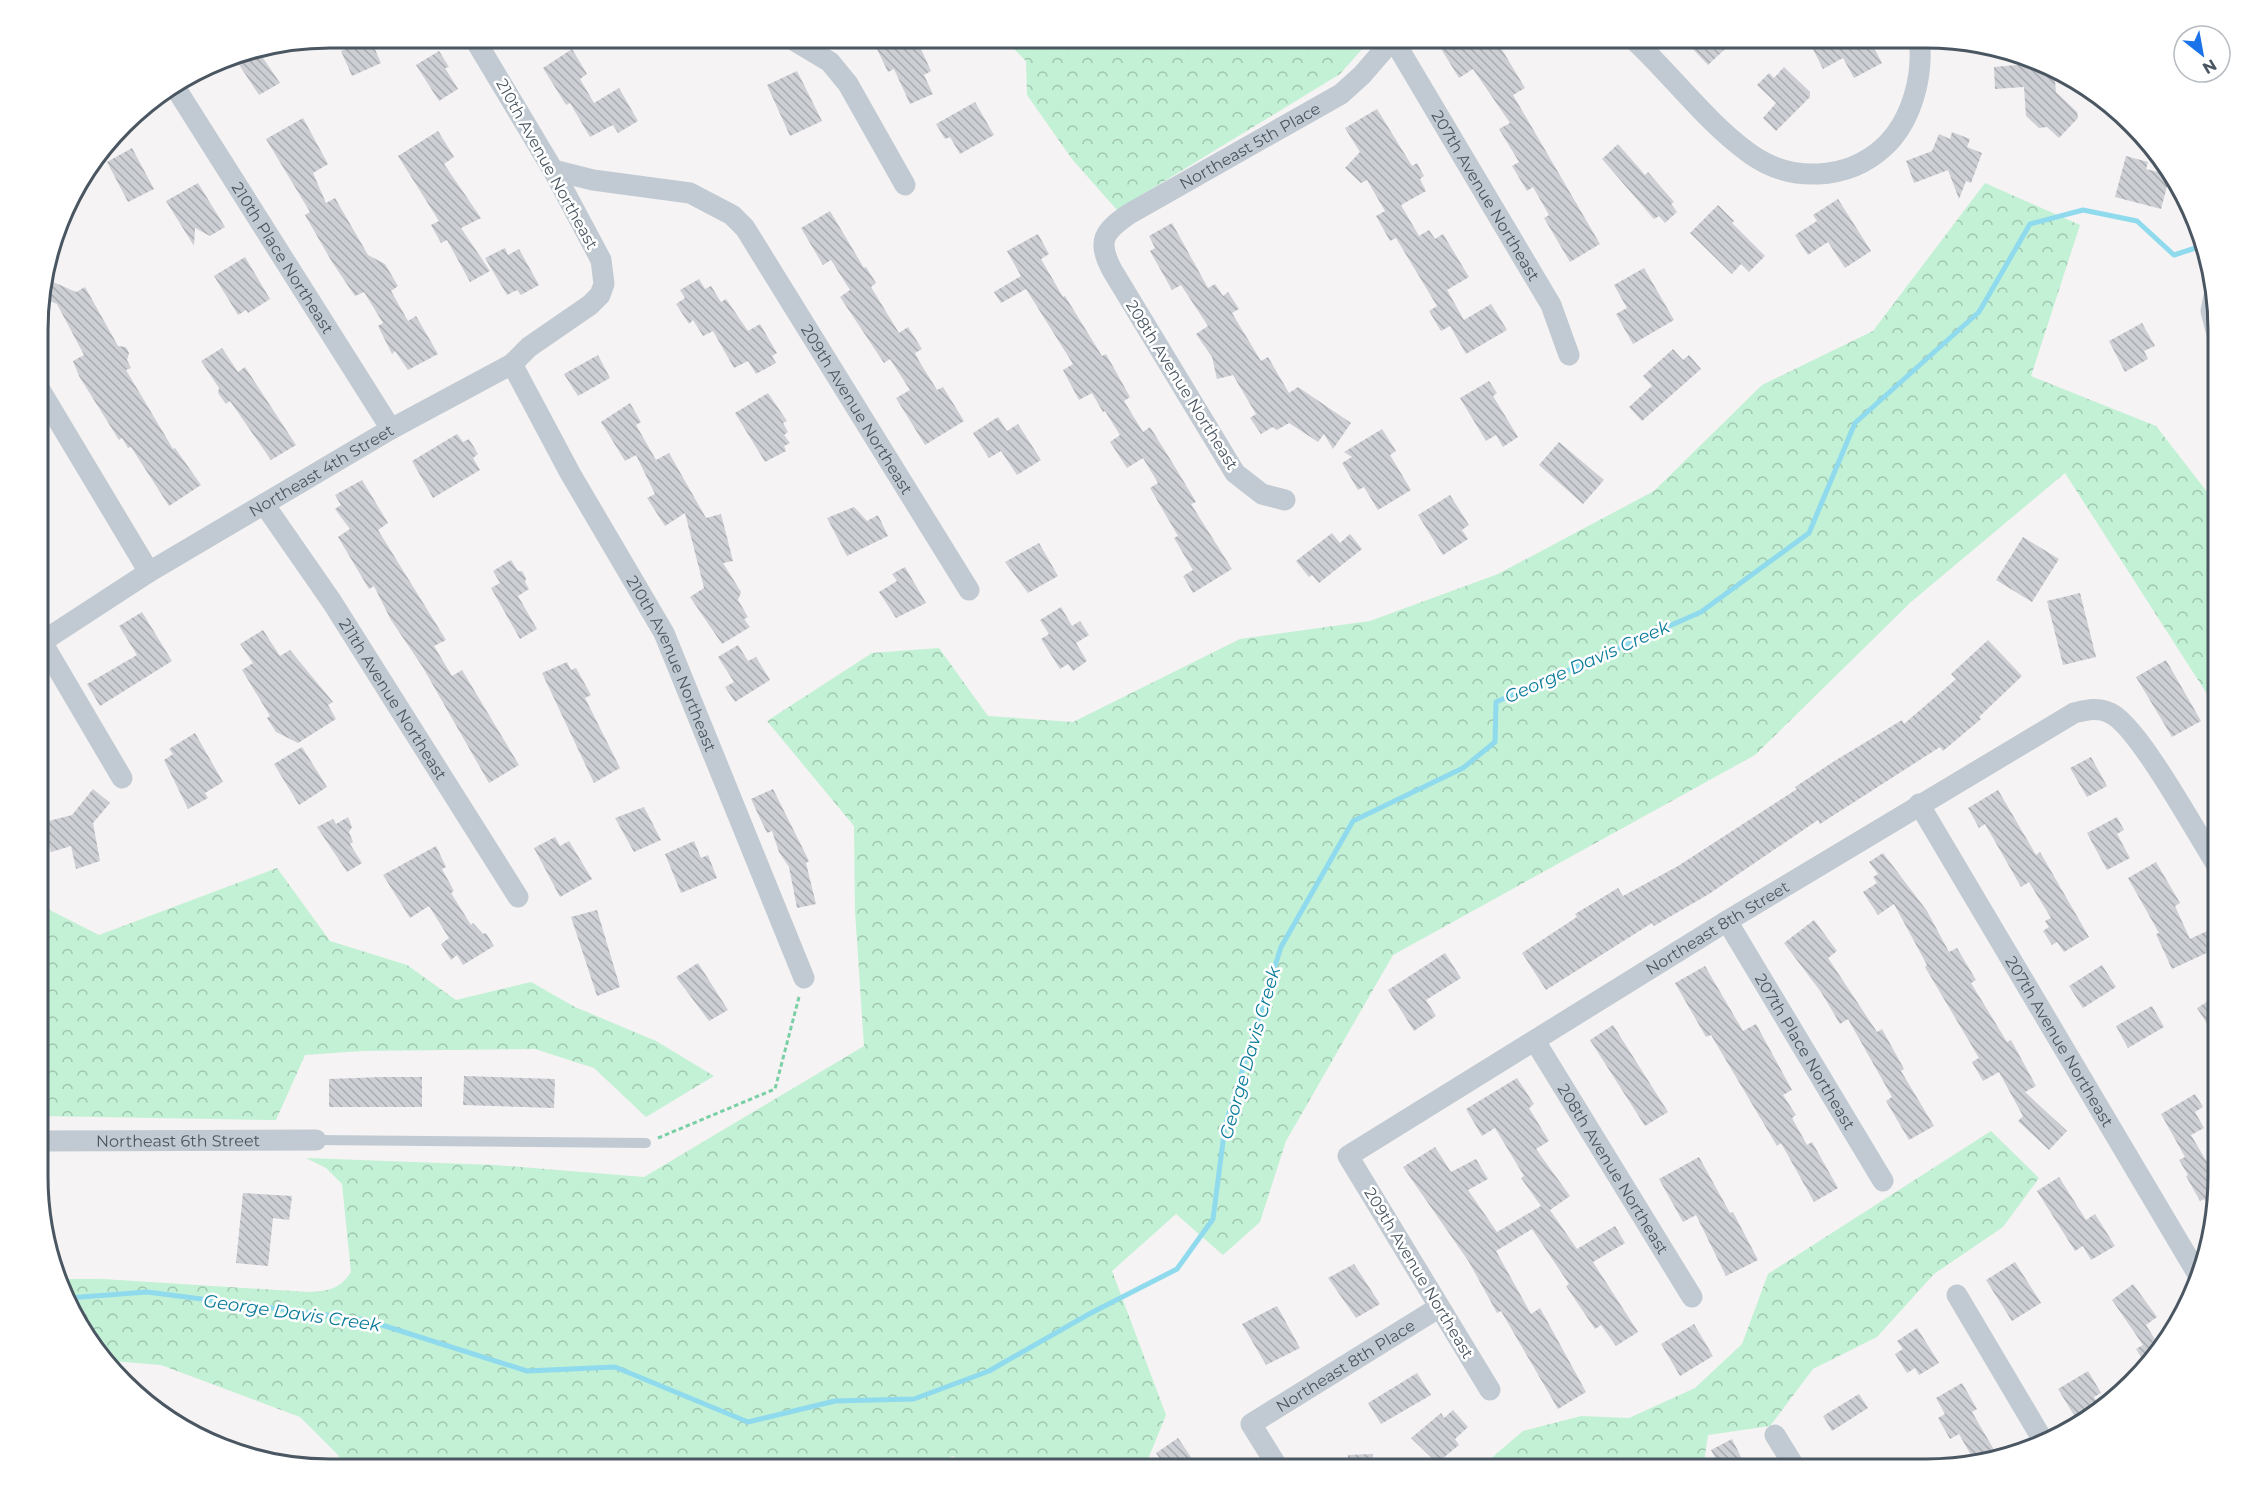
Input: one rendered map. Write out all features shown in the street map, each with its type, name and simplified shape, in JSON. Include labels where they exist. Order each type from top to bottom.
[{"type":"street","name":"210th Avenue Northeast","points":[[480,48],[553,170],[601,260],[604,284],[600,295]]},
{"type":"street","points":[[807,48],[831,62],[848,84],[905,185]]},
{"type":"street","name":"Northeast 5th Place","points":[[1102,247],[1107,234],[1130,214],[1341,94],[1362,75],[1385,48]]},
{"type":"street","name":"207th Avenue Northeast","points":[[1400,48],[1551,305],[1569,355]]},
{"type":"street","points":[[1642,48],[1749,153],[1788,172],[1824,175],[1850,168],[1874,156],[1896,136],[1910,108],[1920,77],[1919,48]]},
{"type":"street","name":"210th Place Northeast","points":[[179,93],[391,429]]},
{"type":"street","name":"209th Avenue Northeast","points":[[553,170],[593,180],[690,193],[732,214],[746,228],[969,590]]},
{"type":"street","name":"208th Avenue Northeast","points":[[1102,247],[1112,270],[1235,473],[1262,494],[1286,500]]},
{"type":"street","name":"Northeast 4th Street","points":[[48,638],[149,572],[391,429],[512,364],[529,347],[590,306],[600,295]]},
{"type":"street","name":"210th Avenue Northeast","points":[[512,364],[570,473],[664,633],[804,978]]},
{"type":"street","points":[[48,403],[149,572]]},
{"type":"street","name":"211th Avenue Northeast","points":[[264,504],[332,603],[518,897]]},
{"type":"street","points":[[48,655],[122,778]]},
{"type":"street","name":"Northeast 8th Street","points":[[1347,1156],[2055,722],[2092,708],[2109,712],[2134,733],[2208,851]]},
{"type":"street","name":"207th Avenue Northeast","points":[[1919,804],[2193,1267]]},
{"type":"street","name":"207th Place Northeast","points":[[1727,921],[1883,1181]]},
{"type":"street","name":"208th Avenue Northeast","points":[[1535,1041],[1692,1297]]},
{"type":"street","name":"Northeast 6th Street","points":[[48,1141],[316,1140]]},
{"type":"street","name":"209th Avenue Northeast","points":[[1347,1156],[1490,1390]]},
{"type":"street","points":[[1957,1295],[2040,1435]]},
{"type":"street","name":"Northeast 8th Place","points":[[1273,1459],[1251,1424],[1438,1308]]},
{"type":"street","points":[[1775,1436],[1790,1459]]},
{"type":"lane","points":[[316,1140],[646,1143]]},
{"type":"path","points":[[646,1143],[775,1089],[804,978]]},
{"type":"green space","points":[[1013,48],[1363,48],[1340,74],[1117,210],[1072,159],[1027,95],[1026,61]]},
{"type":"green space","points":[[1985,183],[2080,225],[2031,376],[2156,426],[2208,493],[2208,695],[2065,473],[1911,602],[1755,755],[1393,955],[1286,1141],[1260,1222],[1223,1255],[1176,1214],[1112,1271],[1166,1415],[1148,1459],[957,1459],[953,1456],[945,1459],[340,1459],[300,1417],[161,1365],[117,1361],[106,1349],[77,1302],[67,1279],[103,1279],[309,1292],[328,1290],[338,1286],[351,1272],[342,1184],[326,1168],[306,1158],[495,1165],[644,1177],[864,1046],[855,911],[854,826],[767,721],[872,653],[939,648],[988,716],[1073,722],[1240,639],[1370,621],[1498,574],[1654,491],[1762,385],[1873,331]]},
{"type":"green space","points":[[277,868],[330,941],[407,965],[456,1000],[531,982],[575,1007],[656,1041],[714,1076],[646,1117],[594,1068],[535,1049],[362,1051],[305,1055],[276,1120],[48,1116],[48,909],[99,935]]},
{"type":"green space","points":[[1991,1131],[2039,1178],[2003,1227],[1934,1274],[1877,1337],[1813,1369],[1770,1426],[1708,1435],[1704,1459],[1622,1459],[1620,1457],[1616,1459],[1490,1459],[1523,1431],[1581,1416],[1629,1418],[1695,1388],[1742,1344],[1768,1274]]},
{"type":"building","points":[[348,48],[374,48],[381,63],[352,76],[341,51]]},
{"type":"building","points":[[921,48],[931,71],[924,75],[933,94],[910,104],[894,69],[888,72],[877,49]]},
{"type":"building","points":[[1441,48],[1501,48],[1525,88],[1513,95],[1600,244],[1570,262],[1544,218],[1549,215],[1533,187],[1527,191],[1512,166],[1519,162],[1499,129],[1510,123],[1473,69],[1459,78]]},
{"type":"building","points":[[1692,48],[1726,48],[1708,65]]},
{"type":"building","points":[[1812,48],[1874,48],[1882,63],[1854,78],[1843,58],[1823,69]]},
{"type":"building","points":[[572,49],[587,74],[580,79],[594,103],[619,88],[638,121],[618,133],[613,125],[590,137],[570,103],[566,105],[543,68]]},
{"type":"building","points":[[439,51],[449,67],[445,68],[458,89],[439,101],[416,65]]},
{"type":"building","points":[[262,57],[280,83],[259,95],[238,63]]},
{"type":"building","points":[[2022,65],[2055,79],[2056,92],[2077,112],[2078,118],[2059,138],[2047,127],[2039,128],[2026,116],[2024,87],[1995,89],[1994,67]]},
{"type":"building","points":[[1784,67],[1810,92],[1810,97],[1776,131],[1763,118],[1776,103],[1757,85],[1769,73],[1774,78]]},
{"type":"building","points":[[797,71],[822,121],[790,136],[767,85]]},
{"type":"building","points":[[975,102],[994,135],[960,154],[950,137],[945,139],[936,124]]},
{"type":"building","points":[[1377,109],[1412,166],[1417,163],[1424,176],[1420,179],[1426,191],[1401,205],[1419,236],[1429,230],[1435,239],[1443,234],[1469,277],[1447,290],[1464,320],[1491,304],[1507,330],[1466,354],[1450,326],[1441,331],[1429,311],[1437,306],[1396,238],[1390,241],[1376,216],[1385,211],[1367,180],[1361,183],[1345,168],[1360,152],[1345,128]]},
{"type":"building","points":[[303,118],[328,164],[313,173],[326,203],[335,198],[368,255],[385,264],[398,286],[391,291],[408,321],[416,316],[438,354],[408,370],[395,351],[392,354],[378,326],[383,323],[364,292],[355,296],[332,262],[305,215],[310,212],[266,139]]},
{"type":"building","points":[[438,131],[454,157],[444,164],[481,218],[461,228],[490,271],[470,282],[447,240],[441,243],[431,225],[439,221],[398,156]]},
{"type":"building","points":[[1952,132],[1970,139],[1967,147],[1982,153],[1971,183],[1966,181],[1959,199],[1948,170],[1914,183],[1906,161],[1932,151],[1939,134],[1950,139]]},
{"type":"building","points":[[1618,144],[1645,175],[1648,172],[1674,202],[1671,204],[1677,212],[1665,223],[1659,216],[1654,219],[1602,159]]},
{"type":"building","points":[[132,148],[154,189],[128,202],[107,162]]},
{"type":"building","points":[[2126,156],[2148,162],[2146,169],[2160,172],[2167,185],[2161,209],[2115,197]]},
{"type":"building","points":[[198,183],[225,227],[210,236],[195,228],[194,246],[166,201]]},
{"type":"building","points":[[1838,199],[1871,251],[1845,268],[1828,242],[1808,255],[1795,235],[1817,221],[1813,215]]},
{"type":"building","points":[[1718,205],[1734,221],[1732,223],[1765,256],[1749,272],[1741,264],[1732,274],[1690,233]]},
{"type":"building","points":[[830,211],[864,268],[866,267],[876,283],[871,287],[899,333],[908,327],[922,349],[915,353],[919,361],[937,390],[943,387],[964,421],[925,445],[896,398],[910,390],[890,359],[884,363],[840,297],[850,290],[831,260],[823,265],[801,228]]},
{"type":"building","points":[[1172,223],[1208,288],[1215,284],[1223,296],[1228,292],[1239,309],[1232,313],[1261,361],[1268,357],[1289,393],[1298,387],[1351,423],[1333,449],[1324,434],[1318,442],[1289,423],[1277,430],[1273,427],[1261,434],[1250,418],[1256,414],[1233,375],[1217,379],[1212,357],[1196,334],[1208,326],[1181,285],[1172,290],[1150,251],[1155,248],[1149,236]]},
{"type":"building","points":[[1038,234],[1049,254],[1041,259],[1063,297],[1065,296],[1102,356],[1106,354],[1130,397],[1124,401],[1143,432],[1150,427],[1196,502],[1191,504],[1232,569],[1193,593],[1183,576],[1193,570],[1174,538],[1178,536],[1150,488],[1158,483],[1143,458],[1127,468],[1110,442],[1120,435],[1105,411],[1103,412],[1092,393],[1079,400],[1063,370],[1073,364],[1026,289],[1001,303],[994,292],[1021,276],[1007,251]]},
{"type":"building","points":[[505,248],[508,255],[519,249],[539,285],[521,295],[517,290],[507,295],[485,258]]},
{"type":"building","points":[[245,257],[270,299],[248,313],[246,310],[238,315],[214,276]]},
{"type":"building","points":[[1644,268],[1674,320],[1633,344],[1616,314],[1627,308],[1614,285]]},
{"type":"building","points":[[699,279],[705,289],[711,286],[721,302],[726,299],[748,331],[760,324],[777,353],[772,356],[776,363],[756,374],[748,361],[734,368],[713,331],[703,336],[693,320],[689,324],[676,304],[685,298],[680,290]]},
{"type":"building","points":[[52,281],[76,292],[85,287],[118,346],[126,347],[129,353],[127,360],[131,368],[126,370],[173,449],[175,448],[201,485],[169,506],[131,447],[128,448],[122,438],[119,440],[79,376],[73,361],[84,355],[57,304],[50,301]]},
{"type":"building","points":[[2142,323],[2155,346],[2144,351],[2148,359],[2125,372],[2109,341]]},
{"type":"building","points":[[222,348],[238,372],[245,367],[296,445],[271,460],[230,401],[226,404],[218,393],[219,388],[201,361]]},
{"type":"building","points":[[1673,349],[1683,360],[1689,355],[1701,369],[1642,421],[1629,407],[1652,386],[1643,376]]},
{"type":"building","points":[[598,355],[610,378],[578,396],[564,374]]},
{"type":"building","points":[[1489,381],[1497,393],[1493,396],[1518,437],[1503,447],[1496,435],[1486,441],[1460,398]]},
{"type":"building","points":[[768,393],[787,421],[783,423],[788,432],[784,435],[790,443],[784,446],[786,451],[765,462],[735,413]]},
{"type":"building","points":[[630,403],[641,422],[636,425],[656,460],[669,453],[706,518],[721,514],[733,561],[723,563],[741,592],[738,600],[748,617],[744,619],[750,627],[722,644],[690,597],[704,588],[685,513],[665,526],[647,498],[655,494],[636,455],[625,461],[601,422]]},
{"type":"building","points":[[998,417],[1007,431],[1018,424],[1041,460],[1017,475],[1001,451],[989,458],[973,433]]},
{"type":"building","points":[[1382,429],[1396,451],[1390,455],[1411,490],[1378,510],[1364,487],[1358,490],[1342,463],[1352,457],[1344,452]]},
{"type":"building","points":[[457,434],[463,442],[469,439],[478,454],[473,458],[480,470],[433,498],[412,461]]},
{"type":"building","points":[[1559,442],[1604,480],[1583,504],[1539,465]]},
{"type":"building","points":[[362,480],[388,523],[378,530],[446,640],[434,646],[452,676],[462,670],[519,765],[489,783],[422,666],[391,620],[374,586],[369,589],[338,537],[350,529],[335,509],[341,505],[335,495]]},
{"type":"building","points":[[1450,495],[1469,525],[1462,530],[1468,539],[1443,555],[1418,515]]},
{"type":"building","points":[[854,507],[867,521],[878,515],[888,536],[847,556],[827,518]]},
{"type":"building","points":[[1332,533],[1340,543],[1350,534],[1362,549],[1319,583],[1312,575],[1309,577],[1296,561]]},
{"type":"building","points":[[2023,537],[2059,559],[2032,602],[1996,580]]},
{"type":"building","points":[[1039,543],[1058,576],[1028,593],[1005,562]]},
{"type":"building","points":[[511,560],[526,578],[525,582],[529,589],[518,596],[537,629],[520,639],[491,588],[500,583],[493,571]]},
{"type":"building","points":[[905,567],[926,603],[896,618],[879,592],[897,581],[892,574]]},
{"type":"building","points":[[2080,593],[2096,657],[2063,665],[2047,601]]},
{"type":"building","points":[[1061,607],[1072,626],[1080,621],[1089,635],[1076,643],[1087,661],[1073,671],[1068,664],[1060,669],[1041,639],[1049,634],[1040,620]]},
{"type":"building","points":[[142,612],[172,661],[100,706],[87,684],[137,655],[119,626]]},
{"type":"building","points":[[263,630],[280,656],[290,650],[333,702],[328,705],[336,719],[298,743],[276,732],[267,718],[270,716],[242,670],[253,663],[240,644]]},
{"type":"building","points":[[1988,640],[2022,676],[1979,717],[1981,719],[1943,751],[1940,747],[1820,824],[1818,820],[1709,894],[1654,926],[1652,923],[1546,990],[1522,953],[1577,917],[1575,914],[1618,888],[1623,896],[1678,866],[1797,789],[1795,787],[1833,762],[1902,720],[1904,724],[1956,679],[1951,674]]},
{"type":"building","points":[[738,645],[748,661],[756,657],[770,680],[735,702],[725,687],[734,682],[718,657]]},
{"type":"building","points":[[2166,660],[2201,721],[2172,737],[2136,677]]},
{"type":"building","points":[[567,662],[571,670],[576,668],[591,695],[585,698],[620,768],[594,783],[542,673]]},
{"type":"building","points":[[195,733],[223,782],[205,793],[208,798],[188,809],[164,760],[173,754],[169,749]]},
{"type":"building","points":[[302,747],[327,787],[299,805],[274,764]]},
{"type":"building","points":[[2091,757],[2107,786],[2087,797],[2070,768]]},
{"type":"building","points":[[93,789],[110,803],[93,823],[100,861],[76,869],[71,846],[51,852],[48,843],[48,821],[72,815]]},
{"type":"building","points":[[773,789],[809,861],[806,863],[816,904],[797,908],[789,867],[779,852],[772,831],[767,833],[751,799]]},
{"type":"building","points":[[1998,790],[2036,855],[2040,852],[2089,937],[2064,952],[2057,942],[2052,945],[2043,931],[2049,927],[2045,921],[2051,918],[2029,882],[2021,887],[1985,824],[1979,828],[1968,808]]},
{"type":"building","points":[[644,807],[661,840],[634,852],[615,818]]},
{"type":"building","points":[[348,817],[352,827],[349,832],[353,842],[350,844],[362,863],[347,872],[317,827],[333,819],[336,824]]},
{"type":"building","points":[[2117,817],[2124,830],[2117,834],[2130,858],[2107,870],[2087,833]]},
{"type":"building","points":[[555,837],[560,846],[569,841],[592,879],[560,897],[534,848]]},
{"type":"building","points":[[694,841],[701,858],[708,855],[717,878],[681,893],[665,854]]},
{"type":"building","points":[[436,846],[446,867],[442,869],[454,891],[451,893],[471,925],[473,923],[483,934],[486,933],[494,946],[463,965],[457,955],[451,960],[441,944],[449,938],[429,906],[410,918],[383,875]]},
{"type":"building","points":[[1883,853],[1927,911],[1949,952],[1957,948],[1976,980],[1971,983],[2007,1042],[2011,1040],[2036,1086],[2025,1092],[2067,1131],[2049,1150],[2018,1121],[2023,1116],[1999,1072],[1983,1081],[1972,1062],[1979,1058],[1925,967],[1927,965],[1894,904],[1878,915],[1863,892],[1877,883],[1873,877],[1878,874],[1869,862]]},
{"type":"building","points":[[2156,862],[2180,903],[2175,906],[2190,939],[2207,931],[2208,952],[2172,969],[2156,934],[2159,933],[2128,878]]},
{"type":"building","points":[[597,910],[620,987],[597,996],[571,917]]},
{"type":"building","points":[[1814,920],[1837,951],[1828,958],[1877,1032],[1882,1029],[1904,1069],[1901,1071],[1934,1126],[1909,1140],[1886,1101],[1892,1097],[1848,1019],[1840,1024],[1821,992],[1784,943]]},
{"type":"building","points":[[1445,953],[1461,978],[1426,1000],[1436,1016],[1414,1031],[1388,990]]},
{"type":"building","points":[[698,963],[728,1010],[709,1021],[676,977]]},
{"type":"building","points":[[2102,965],[2116,987],[2083,1008],[2069,986]]},
{"type":"building","points":[[1705,966],[1743,1031],[1756,1024],[1792,1090],[1783,1095],[1796,1115],[1792,1118],[1807,1145],[1812,1142],[1838,1188],[1814,1202],[1781,1143],[1777,1146],[1711,1035],[1706,1037],[1675,983]]},
{"type":"building","points":[[2208,1001],[2208,1025],[2197,1008]]},
{"type":"building","points":[[2152,1006],[2164,1027],[2128,1048],[2116,1026]]},
{"type":"building","points":[[1613,1025],[1668,1112],[1645,1126],[1590,1040]]},
{"type":"building","points":[[464,1076],[555,1079],[554,1108],[463,1105]]},
{"type":"building","points":[[422,1077],[422,1107],[329,1107],[329,1079]]},
{"type":"building","points":[[1517,1078],[1534,1104],[1529,1108],[1549,1141],[1536,1149],[1570,1196],[1550,1210],[1577,1249],[1615,1226],[1625,1243],[1593,1262],[1638,1332],[1616,1346],[1601,1325],[1595,1329],[1566,1286],[1569,1284],[1532,1229],[1496,1251],[1531,1314],[1540,1308],[1586,1392],[1558,1409],[1501,1311],[1497,1313],[1469,1262],[1403,1167],[1435,1147],[1451,1172],[1476,1159],[1488,1179],[1468,1190],[1497,1232],[1541,1206],[1521,1178],[1524,1176],[1495,1128],[1482,1136],[1466,1109]]},
{"type":"building","points":[[2195,1094],[2203,1107],[2195,1112],[2204,1128],[2191,1135],[2208,1164],[2207,1203],[2204,1199],[2200,1201],[2186,1176],[2188,1175],[2179,1160],[2185,1157],[2161,1114]]},
{"type":"building","points":[[1699,1157],[1730,1213],[1733,1212],[1758,1260],[1726,1276],[1696,1215],[1683,1222],[1659,1179]]},
{"type":"building","points":[[2059,1177],[2086,1220],[2095,1214],[2115,1246],[2091,1260],[2083,1246],[2075,1251],[2037,1191]]},
{"type":"building","points":[[243,1193],[292,1196],[289,1220],[273,1218],[268,1266],[236,1263]]},
{"type":"building","points":[[2015,1262],[2041,1303],[2012,1321],[1986,1280]]},
{"type":"building","points":[[1354,1264],[1380,1304],[1356,1318],[1328,1278]]},
{"type":"building","points":[[2133,1284],[2157,1317],[2146,1325],[2156,1340],[2142,1358],[2136,1349],[2143,1345],[2112,1300]]},
{"type":"building","points":[[1277,1306],[1300,1348],[1266,1365],[1242,1324]]},
{"type":"building","points":[[1694,1324],[1713,1356],[1680,1376],[1661,1344]]},
{"type":"building","points":[[1917,1328],[1939,1363],[1919,1375],[1915,1368],[1907,1373],[1895,1354],[1903,1349],[1897,1341]]},
{"type":"building","points":[[2088,1371],[2101,1393],[2094,1397],[2097,1402],[2075,1416],[2058,1389]]},
{"type":"building","points":[[1417,1373],[1431,1395],[1381,1424],[1368,1403]]},
{"type":"building","points":[[1962,1383],[1977,1409],[1972,1412],[1994,1450],[1971,1456],[1959,1434],[1950,1439],[1938,1418],[1945,1414],[1936,1398]]},
{"type":"building","points":[[1859,1394],[1868,1408],[1832,1431],[1823,1416]]},
{"type":"building","points":[[1453,1410],[1468,1427],[1455,1439],[1459,1445],[1442,1459],[1433,1459],[1411,1438],[1441,1413],[1444,1418]]},
{"type":"building","points":[[1178,1438],[1192,1459],[1160,1459],[1156,1453]]},
{"type":"building","points":[[1732,1439],[1742,1459],[1716,1459],[1711,1450]]},
{"type":"building","points":[[1373,1454],[1373,1459],[1348,1459],[1348,1455]]},
{"type":"waterway","name":"George Davis Creek","points":[[75,1297],[147,1292],[366,1320],[527,1371],[615,1367],[748,1422],[835,1401],[914,1399],[989,1371],[1089,1314],[1177,1269],[1213,1219],[1225,1126],[1281,947],[1353,821],[1463,768],[1495,742],[1496,702],[1701,612],[1809,533],[1855,423],[1979,312],[2030,224],[2083,210],[2137,221],[2174,255],[2196,248]]}]
